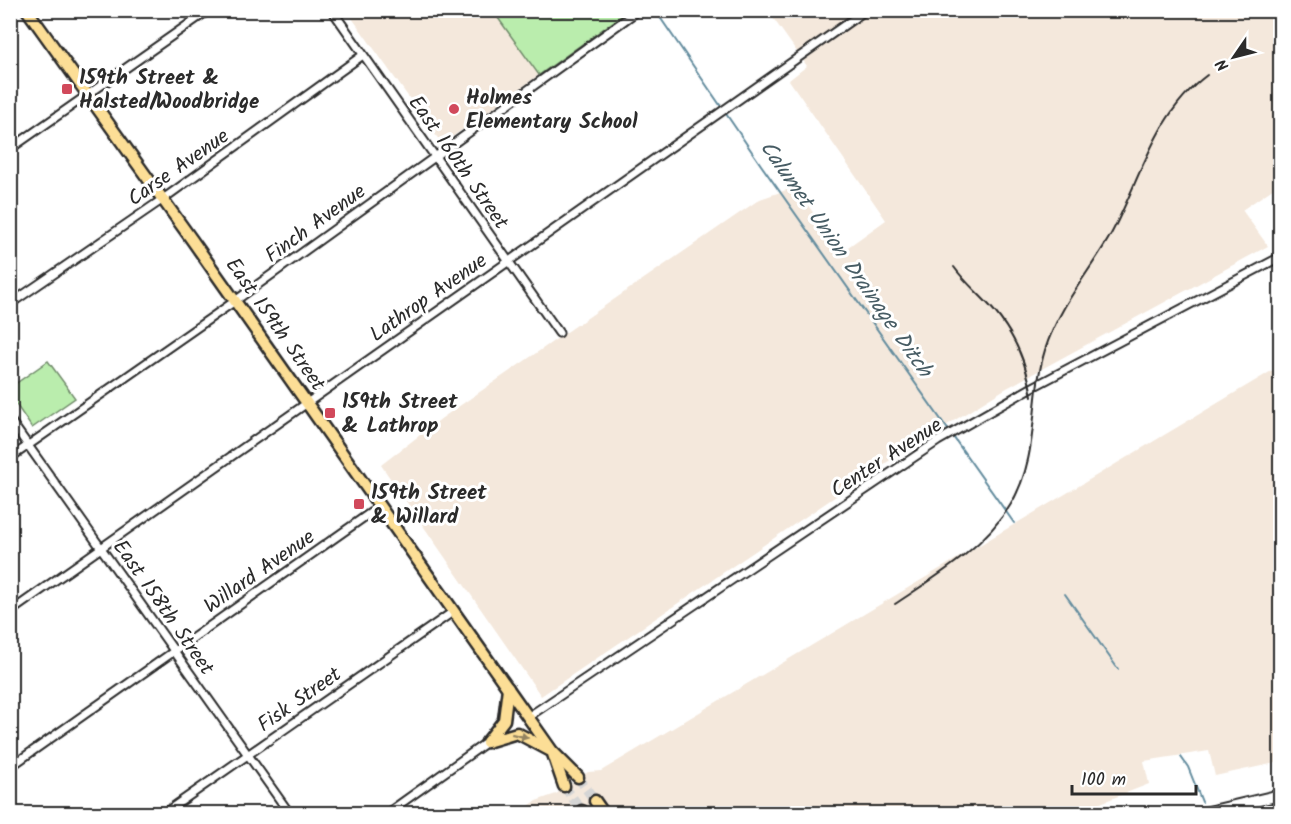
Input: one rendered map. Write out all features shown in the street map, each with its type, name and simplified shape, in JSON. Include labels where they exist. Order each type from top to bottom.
[{"type":"main road","name":"East 159th Street","points":[[27,10],[552,751],[578,777]]},
{"type":"main road","points":[[488,742],[504,720],[508,688]]},
{"type":"main road","points":[[488,742],[517,733],[552,751]]},
{"type":"main road","name":"East 159th Street","points":[[552,751],[564,786]]},
{"type":"main road","points":[[595,801],[604,813]]},
{"type":"street","points":[[10,149],[209,10]]},
{"type":"street","name":"East 160th Street","points":[[332,10],[558,333]]},
{"type":"street","name":"Lathrop Avenue","points":[[10,612],[866,10]]},
{"type":"street","name":"Finch Avenue","points":[[10,458],[235,301],[636,12]]},
{"type":"street","name":"Carse Avenue","points":[[10,304],[163,199],[363,56]]},
{"type":"street","name":"Center Avenue","points":[[528,717],[960,428],[1031,388],[1281,257]]},
{"type":"street","name":"East 158th Street","points":[[10,420],[290,813]]},
{"type":"street","name":"Willard Avenue","points":[[10,767],[380,506]]},
{"type":"street","name":"Fisk Street","points":[[163,813],[454,611]]},
{"type":"street","points":[[386,813],[488,742]]},
{"type":"shaded area","name":"Holmes Elementary School","points":[[347,11],[493,11],[539,75],[442,144]]},
{"type":"shaded area","points":[[768,11],[1280,11],[1280,184],[1242,210],[1268,246],[1005,389],[876,469],[541,696],[381,465],[442,418],[760,199],[795,187],[841,252],[886,220],[789,80],[807,66]]},
{"type":"shaded area","points":[[1280,366],[1280,762],[1215,776],[1209,751],[1144,761],[1149,784],[1075,813],[517,814],[536,801],[556,794],[588,772],[601,771]]},
{"type":"green space","points":[[493,11],[628,11],[539,75]]},
{"type":"green space","points":[[48,361],[75,398],[32,428],[11,397],[11,387]]},
{"type":"waterway","name":"Calumet Union Drainage Ditch","points":[[655,10],[761,165],[1014,523]]},
{"type":"waterway","name":"Calumet Union Drainage Ditch","points":[[1065,594],[1118,669]]},
{"type":"waterway","name":"Calumet Union Drainage Ditch","points":[[1181,757],[1188,767],[1202,802]]},
{"type":"tunnel","points":[[578,777],[595,801]]},
{"type":"tunnel","points":[[564,786],[582,811]]},
{"type":"railway","points":[[895,604],[974,548],[1000,520],[1011,504],[1026,467],[1040,370],[1051,335],[1065,305],[1110,236],[1161,129],[1189,91],[1207,75]]},
{"type":"railway","points":[[954,267],[998,315],[1012,337],[1023,360],[1032,397]]},
{"type":"railway","points":[[1174,814],[1280,789]]},
{"type":"railway","points":[[1228,814],[1280,801]]},
{"type":"railway","points":[[1271,814],[1280,811]]},
{"type":"place","name":"159th Street & Halsted/Woodbridge","points":[[67,89]]},
{"type":"place","name":"Holmes Elementary School","points":[[454,109]]},
{"type":"place","name":"159th Street & Lathrop","points":[[330,413]]},
{"type":"place","name":"159th Street & Willard","points":[[359,504]]}]
